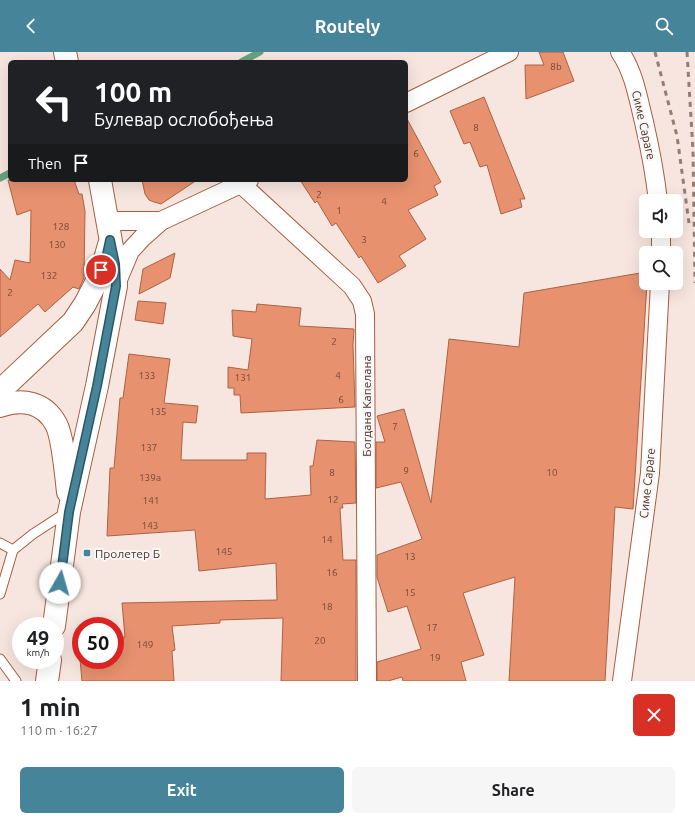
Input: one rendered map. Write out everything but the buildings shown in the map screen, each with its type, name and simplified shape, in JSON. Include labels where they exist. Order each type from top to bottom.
[{"type":"main road","points":[[55,617],[69,508],[97,386],[116,286],[115,264],[100,182]]},
{"type":"main road","points":[[0,391],[73,322],[85,304],[106,259],[108,231]]},
{"type":"main road","points":[[0,406],[9,403],[28,402],[45,409],[57,425],[62,444],[69,508]]},
{"type":"main road","points":[[47,681],[49,669]]},
{"type":"street","points":[[408,102],[509,52]]},
{"type":"street","name":"Симе Сараге","points":[[620,52],[625,60],[636,90],[655,173],[657,194]]},
{"type":"street","points":[[108,231],[162,221],[245,182]]},
{"type":"street","name":"Богдана Капелана","points":[[245,182],[352,286],[362,302],[365,314],[367,681]]},
{"type":"street","points":[[116,286],[123,264],[130,251],[143,237],[162,221]]},
{"type":"street","name":"Симе Сараге","points":[[622,681],[650,473],[660,290]]},
{"type":"lane","points":[[0,594],[13,550],[69,508]]},
{"type":"lane","points":[[0,543],[13,550]]},
{"type":"lane","points":[[0,659],[16,681]]},
{"type":"waterway","points":[[245,60],[260,52]]},
{"type":"waterway","points":[[0,178],[8,174]]},
{"type":"railway","points":[[655,52],[677,136],[689,223]]},
{"type":"railway","points":[[687,52],[693,151],[695,283]]},
{"type":"place","name":"Пролетер Б","points":[[87,553]]},
{"type":"route","points":[[60,583],[69,512],[97,386],[116,286],[115,264],[110,240],[106,259],[101,270]]}]
